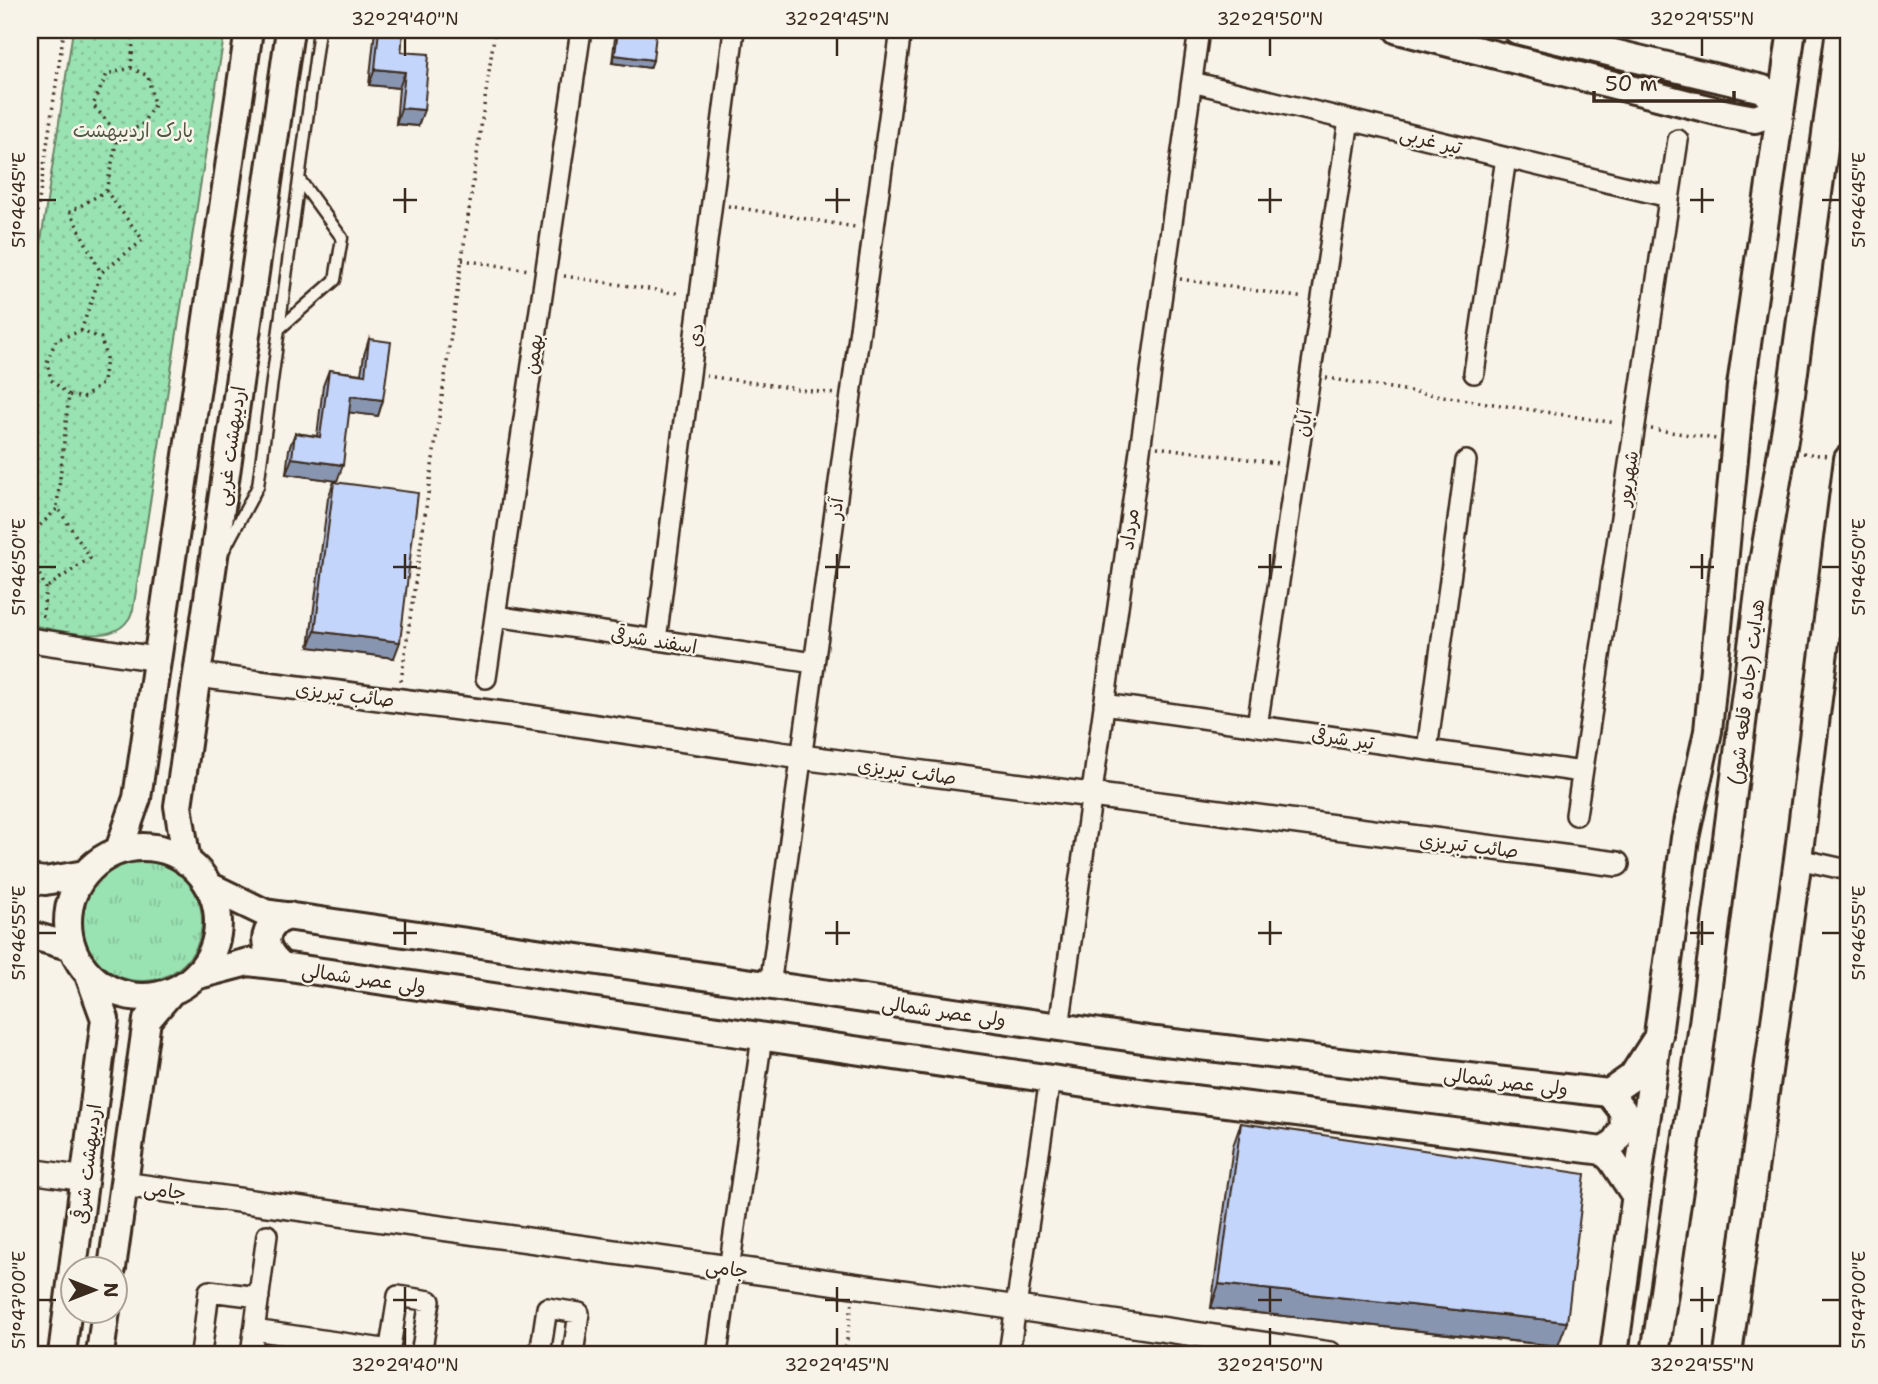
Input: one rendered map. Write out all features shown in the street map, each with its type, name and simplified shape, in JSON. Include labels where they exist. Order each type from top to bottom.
[{"type":"main road","points":[[119,850],[138,799],[249,30]]},
{"type":"main road","name":"اردیبهشت غربی","points":[[187,862],[178,806],[290,30]]},
{"type":"main road","points":[[1398,30],[1755,119],[1780,110]]},
{"type":"main road","points":[[1517,30],[1763,89],[1780,110]]},
{"type":"main road","points":[[1708,731],[1741,386],[1792,30]]},
{"type":"main road","name":"هدایت (جاده قلعه شور)","points":[[1655,1354],[1701,1039],[1762,569],[1788,416],[1840,30]]},
{"type":"main road","points":[[1614,1354],[1685,838],[1708,731],[1788,416]]},
{"type":"main road","points":[[1728,1354],[1840,582],[1848,460]]},
{"type":"main road","points":[[141,777],[148,792],[156,796],[163,799],[180,796]]},
{"type":"main road","points":[[140,846],[161,849],[180,856],[187,862],[197,869],[209,886],[217,906],[218,927],[214,948],[204,967],[189,982],[170,993],[149,998],[127,996],[106,989],[89,975],[76,957],[69,936],[68,914],[73,893],[85,874],[100,860],[119,850],[140,846]]},
{"type":"main road","points":[[30,879],[45,881],[85,874]]},
{"type":"main road","name":"ولی عصر شمالی","points":[[209,886],[265,913],[1156,1041],[1609,1093]]},
{"type":"main road","points":[[282,966],[269,955],[266,938],[274,923],[289,916]]},
{"type":"main road","points":[[30,935],[72,947]]},
{"type":"main road","name":"ولی عصر شمالی","points":[[195,976],[248,962],[282,966],[1147,1093],[1603,1151]]},
{"type":"main road","name":"اردیبهشت شرقی","points":[[62,1354],[105,1019],[89,975]]},
{"type":"main road","name":"اردیبهشت شرقی","points":[[114,1254],[147,1020],[170,993]]},
{"type":"main road","points":[[102,1043],[113,1036],[125,1035],[136,1042],[142,1053]]},
{"type":"main road","points":[[1635,1195],[1603,1151],[1613,1145],[1624,1127],[1623,1111],[1609,1093],[1632,1077],[1659,1035]]},
{"type":"main road","points":[[100,1354],[104,1324]]},
{"type":"street","name":"بهمن","points":[[486,678],[581,30]]},
{"type":"street","name":"دی","points":[[656,640],[734,30]]},
{"type":"street","name":"آذر","points":[[770,986],[901,30]]},
{"type":"street","name":"مرداد","points":[[1059,1027],[1199,30]]},
{"type":"street","name":"تیر غربی","points":[[1192,82],[1669,197]]},
{"type":"street","name":"آبان","points":[[1257,726],[1349,120]]},
{"type":"street","name":"شهریور","points":[[1576,815],[1678,141]]},
{"type":"street","points":[[1474,373],[1506,158]]},
{"type":"street","points":[[1427,750],[1466,461]]},
{"type":"street","name":"اسفند شرقی","points":[[495,616],[814,663]]},
{"type":"street","points":[[35,640],[158,659]]},
{"type":"street","name":"صائب تبریزی","points":[[197,675],[1617,864]]},
{"type":"street","name":"تیر شرقی","points":[[1104,704],[1582,772]]},
{"type":"street","points":[[1798,859],[1848,870]]},
{"type":"street","points":[[737,1354],[717,1353],[762,1037]]},
{"type":"street","points":[[1009,1354],[1050,1079]]},
{"type":"street","points":[[30,1171],[85,1179]]},
{"type":"street","name":"جامی","points":[[124,1184],[1330,1354]]},
{"type":"street","points":[[251,1354],[267,1235]]},
{"type":"street","points":[[201,1354],[209,1291],[259,1297]]},
{"type":"street","points":[[254,1330],[389,1352],[398,1296],[429,1301],[422,1354]]},
{"type":"street","points":[[540,1354],[547,1308],[579,1313],[573,1354]]},
{"type":"lane","points":[[211,576],[258,486],[319,30]]},
{"type":"lane","points":[[279,329],[335,280],[342,237],[299,179]]},
{"type":"path","points":[[30,261],[64,30]]},
{"type":"path","points":[[131,68],[134,30]]},
{"type":"path","points":[[399,701],[495,30]]},
{"type":"path","points":[[131,68],[148,76],[154,105],[141,127],[118,134],[93,105],[107,75],[131,68]]},
{"type":"path","points":[[101,273],[70,212],[106,191],[118,134]]},
{"type":"path","points":[[80,331],[101,273],[143,240],[106,191]]},
{"type":"path","points":[[30,200],[38,201]]},
{"type":"path","points":[[712,204],[873,230]]},
{"type":"path","points":[[462,260],[700,297]]},
{"type":"path","points":[[1165,276],[1321,301]]},
{"type":"path","points":[[80,331],[101,338],[106,358],[103,383],[83,398],[69,395],[51,380],[47,362],[56,340],[80,331]]},
{"type":"path","points":[[690,374],[851,396]]},
{"type":"path","points":[[1310,376],[1736,442]]},
{"type":"path","points":[[57,506],[69,395]]},
{"type":"path","points":[[1141,445],[1297,465]]},
{"type":"path","points":[[1783,449],[1848,460]]},
{"type":"path","points":[[30,535],[58,508],[90,558],[46,588]]},
{"type":"path","points":[[30,556],[46,588],[35,640]]},
{"type":"path","points":[[845,1354],[855,1286]]},
{"type":"green space","name":"پارک اردیبهشت","points":[[73,30],[225,30],[133,610],[120,628],[96,635],[30,625],[30,313]]},
{"type":"green space","points":[[142,861],[165,865],[185,878],[198,898],[202,921],[198,944],[185,964],[165,977],[142,981],[119,977],[99,964],[86,944],[82,921],[86,898],[99,878],[119,865]]},
{"type":"building","points":[[379,30],[403,30],[401,52],[429,54],[424,110],[401,108],[405,72],[375,69]]},
{"type":"building","points":[[618,30],[656,34],[653,60],[615,55]]},
{"type":"building","points":[[369,339],[391,342],[383,400],[351,396],[343,465],[292,458],[295,433],[320,437],[329,370],[365,375]]},
{"type":"building","points":[[334,482],[418,493],[400,642],[315,631]]},
{"type":"building","points":[[1241,1123],[1585,1174],[1567,1322],[1219,1284]]}]
